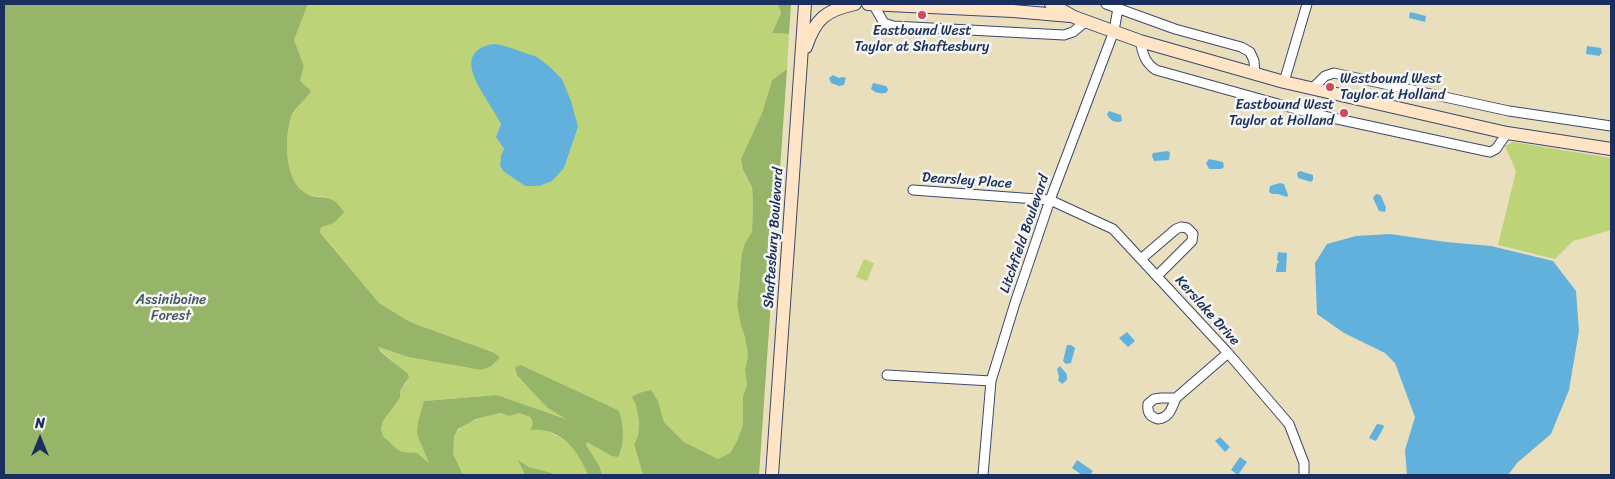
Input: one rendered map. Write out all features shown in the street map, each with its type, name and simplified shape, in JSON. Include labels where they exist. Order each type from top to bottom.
[{"type":"street","name":"Shaftesbury Boulevard","points":[[772,475],[805,4]]},
{"type":"street","points":[[801,61],[813,28],[825,15],[838,7],[855,4]]},
{"type":"street","points":[[868,4],[1013,11],[1080,19]]},
{"type":"street","points":[[873,4],[884,23],[893,26],[1064,35],[1073,32],[1080,19]]},
{"type":"street","points":[[1050,4],[1080,19],[1140,41],[1284,82],[1507,133],[1611,149]]},
{"type":"street","points":[[1106,4],[1175,28],[1241,47],[1250,52],[1254,61],[1254,74]]},
{"type":"street","points":[[1284,82],[1307,4]]},
{"type":"street","name":"Litchfield Boulevard","points":[[983,475],[991,381],[1015,302],[1050,200],[1114,31],[1118,8]]},
{"type":"street","points":[[1140,41],[1146,61],[1156,70],[1314,114],[1490,152],[1496,148],[1507,133]]},
{"type":"street","points":[[1312,89],[1325,76],[1334,73],[1509,111],[1611,126]]},
{"type":"street","name":"Dearsley Place","points":[[912,190],[1050,200]]},
{"type":"street","name":"Kerslake Drive","points":[[1050,200],[1113,229],[1158,276],[1289,424],[1304,463],[1304,475]]},
{"type":"street","points":[[1141,258],[1176,229],[1181,227],[1187,228],[1192,234],[1192,241],[1158,276]]},
{"type":"street","points":[[1176,398],[1228,353]]},
{"type":"street","points":[[888,375],[991,381]]},
{"type":"green space","name":"Assiniboine Forest","points":[[4,4],[308,4],[294,40],[304,66],[300,81],[311,91],[292,115],[289,124],[287,156],[289,167],[297,186],[315,197],[333,200],[344,212],[334,222],[321,227],[320,232],[379,303],[410,322],[495,353],[500,358],[490,367],[481,370],[408,357],[378,347],[381,352],[408,374],[409,377],[400,391],[400,398],[383,421],[381,429],[383,436],[398,450],[417,453],[429,463],[417,434],[418,422],[424,401],[497,395],[566,419],[548,408],[517,375],[515,367],[521,365],[618,410],[622,420],[623,433],[622,447],[618,457],[612,456],[587,442],[586,445],[600,467],[602,475],[588,475],[579,457],[567,442],[560,437],[542,430],[531,430],[533,422],[530,417],[519,413],[510,416],[500,413],[476,419],[458,429],[454,437],[453,454],[463,475],[4,475]]},
{"type":"green space","points":[[308,4],[778,4],[781,13],[772,33],[789,34],[787,69],[772,80],[762,113],[741,159],[743,170],[752,187],[753,202],[752,232],[745,243],[737,305],[748,356],[745,370],[747,385],[743,396],[743,424],[730,453],[718,459],[684,442],[664,422],[658,401],[632,397],[636,405],[639,421],[638,437],[634,446],[643,475],[602,475],[600,467],[585,445],[587,442],[612,455],[621,453],[622,425],[618,410],[521,365],[525,382],[540,400],[567,419],[497,395],[424,401],[430,464],[417,453],[398,450],[383,436],[381,429],[383,421],[400,398],[399,391],[407,382],[396,364],[377,347],[408,357],[481,370],[490,367],[500,358],[495,353],[410,322],[379,303],[320,231],[321,227],[329,225],[327,197],[309,195],[297,186],[289,168],[287,157],[289,124],[298,107],[309,95],[300,81],[304,66],[294,40]],"holes":[[[497,114],[578,127],[564,168],[525,186],[503,171],[500,166],[501,155],[504,149],[496,137],[501,124]]]},
{"type":"green space","points":[[778,4],[791,4],[789,34],[772,33],[781,13]]},
{"type":"green space","points":[[787,69],[759,475],[643,475],[634,445],[638,436],[639,421],[636,405],[632,397],[639,393],[651,390],[658,401],[664,422],[684,442],[718,459],[730,453],[737,441],[743,424],[743,396],[747,385],[745,370],[748,356],[737,305],[742,253],[745,243],[752,232],[753,202],[752,187],[743,170],[741,159],[762,113],[772,80]]},
{"type":"green space","points":[[1513,142],[1611,158],[1611,230],[1573,241],[1555,259],[1498,245],[1516,171],[1505,146]]},
{"type":"green space","points":[[864,259],[874,263],[867,281],[856,277]]},
{"type":"green space","points":[[500,413],[510,416],[519,413],[530,417],[538,426],[564,440],[578,455],[588,475],[553,475],[552,473],[529,467],[519,461],[524,473],[522,475],[463,475],[453,454],[452,444],[454,436],[466,424]]},
{"type":"green space","points":[[518,460],[529,467],[552,473],[553,475],[522,475],[524,473]]},
{"type":"water","points":[[1410,12],[1426,16],[1425,22],[1409,18]]},
{"type":"water","points":[[494,44],[537,57],[562,79],[571,101],[578,127],[564,168],[552,181],[539,186],[525,186],[503,171],[500,166],[501,155],[504,149],[496,137],[501,124],[481,91],[472,67],[473,57],[480,49]]},
{"type":"water","points":[[1587,46],[1601,48],[1602,54],[1600,56],[1586,54]]},
{"type":"water","points":[[833,75],[839,78],[846,78],[844,85],[839,86],[831,83],[829,78]]},
{"type":"water","points":[[873,83],[886,86],[887,92],[881,93],[871,89]]},
{"type":"water","points":[[1109,111],[1121,115],[1122,121],[1115,122],[1111,120],[1107,114]]},
{"type":"water","points":[[1168,151],[1170,153],[1169,160],[1154,161],[1153,153]]},
{"type":"water","points":[[1209,159],[1223,162],[1224,167],[1221,169],[1209,169],[1206,163]]},
{"type":"water","points":[[1300,171],[1313,175],[1313,180],[1311,182],[1298,178],[1297,173]]},
{"type":"water","points":[[1280,183],[1284,184],[1287,197],[1269,192],[1270,186]]},
{"type":"water","points":[[1376,194],[1382,197],[1386,207],[1385,212],[1379,211],[1373,198]]},
{"type":"water","points":[[1390,234],[1491,246],[1553,261],[1576,291],[1579,331],[1569,390],[1551,434],[1517,463],[1508,475],[1407,475],[1405,450],[1415,417],[1395,363],[1385,353],[1344,333],[1317,314],[1315,263],[1327,244],[1356,236]]},
{"type":"water","points":[[1278,252],[1287,253],[1286,272],[1276,272],[1279,262],[1277,260]]},
{"type":"water","points":[[1127,332],[1135,341],[1128,347],[1119,338]]},
{"type":"water","points":[[1067,345],[1075,348],[1071,363],[1066,364],[1063,361]]},
{"type":"water","points":[[1060,366],[1067,377],[1067,380],[1062,384],[1058,380],[1057,369]]},
{"type":"water","points":[[1377,424],[1384,427],[1376,441],[1369,438]]},
{"type":"water","points":[[1220,437],[1230,447],[1225,452],[1215,441]]},
{"type":"water","points":[[1240,457],[1247,462],[1238,475],[1231,470]]},
{"type":"water","points":[[1077,460],[1093,471],[1090,475],[1082,475],[1072,468]]},
{"type":"place","name":"Eastbound West Taylor at Shaftesbury","points":[[922,15]]},
{"type":"place","name":"Westbound West Taylor at Holland","points":[[1330,87]]},
{"type":"place","name":"Eastbound West Taylor at Holland","points":[[1344,113]]}]
